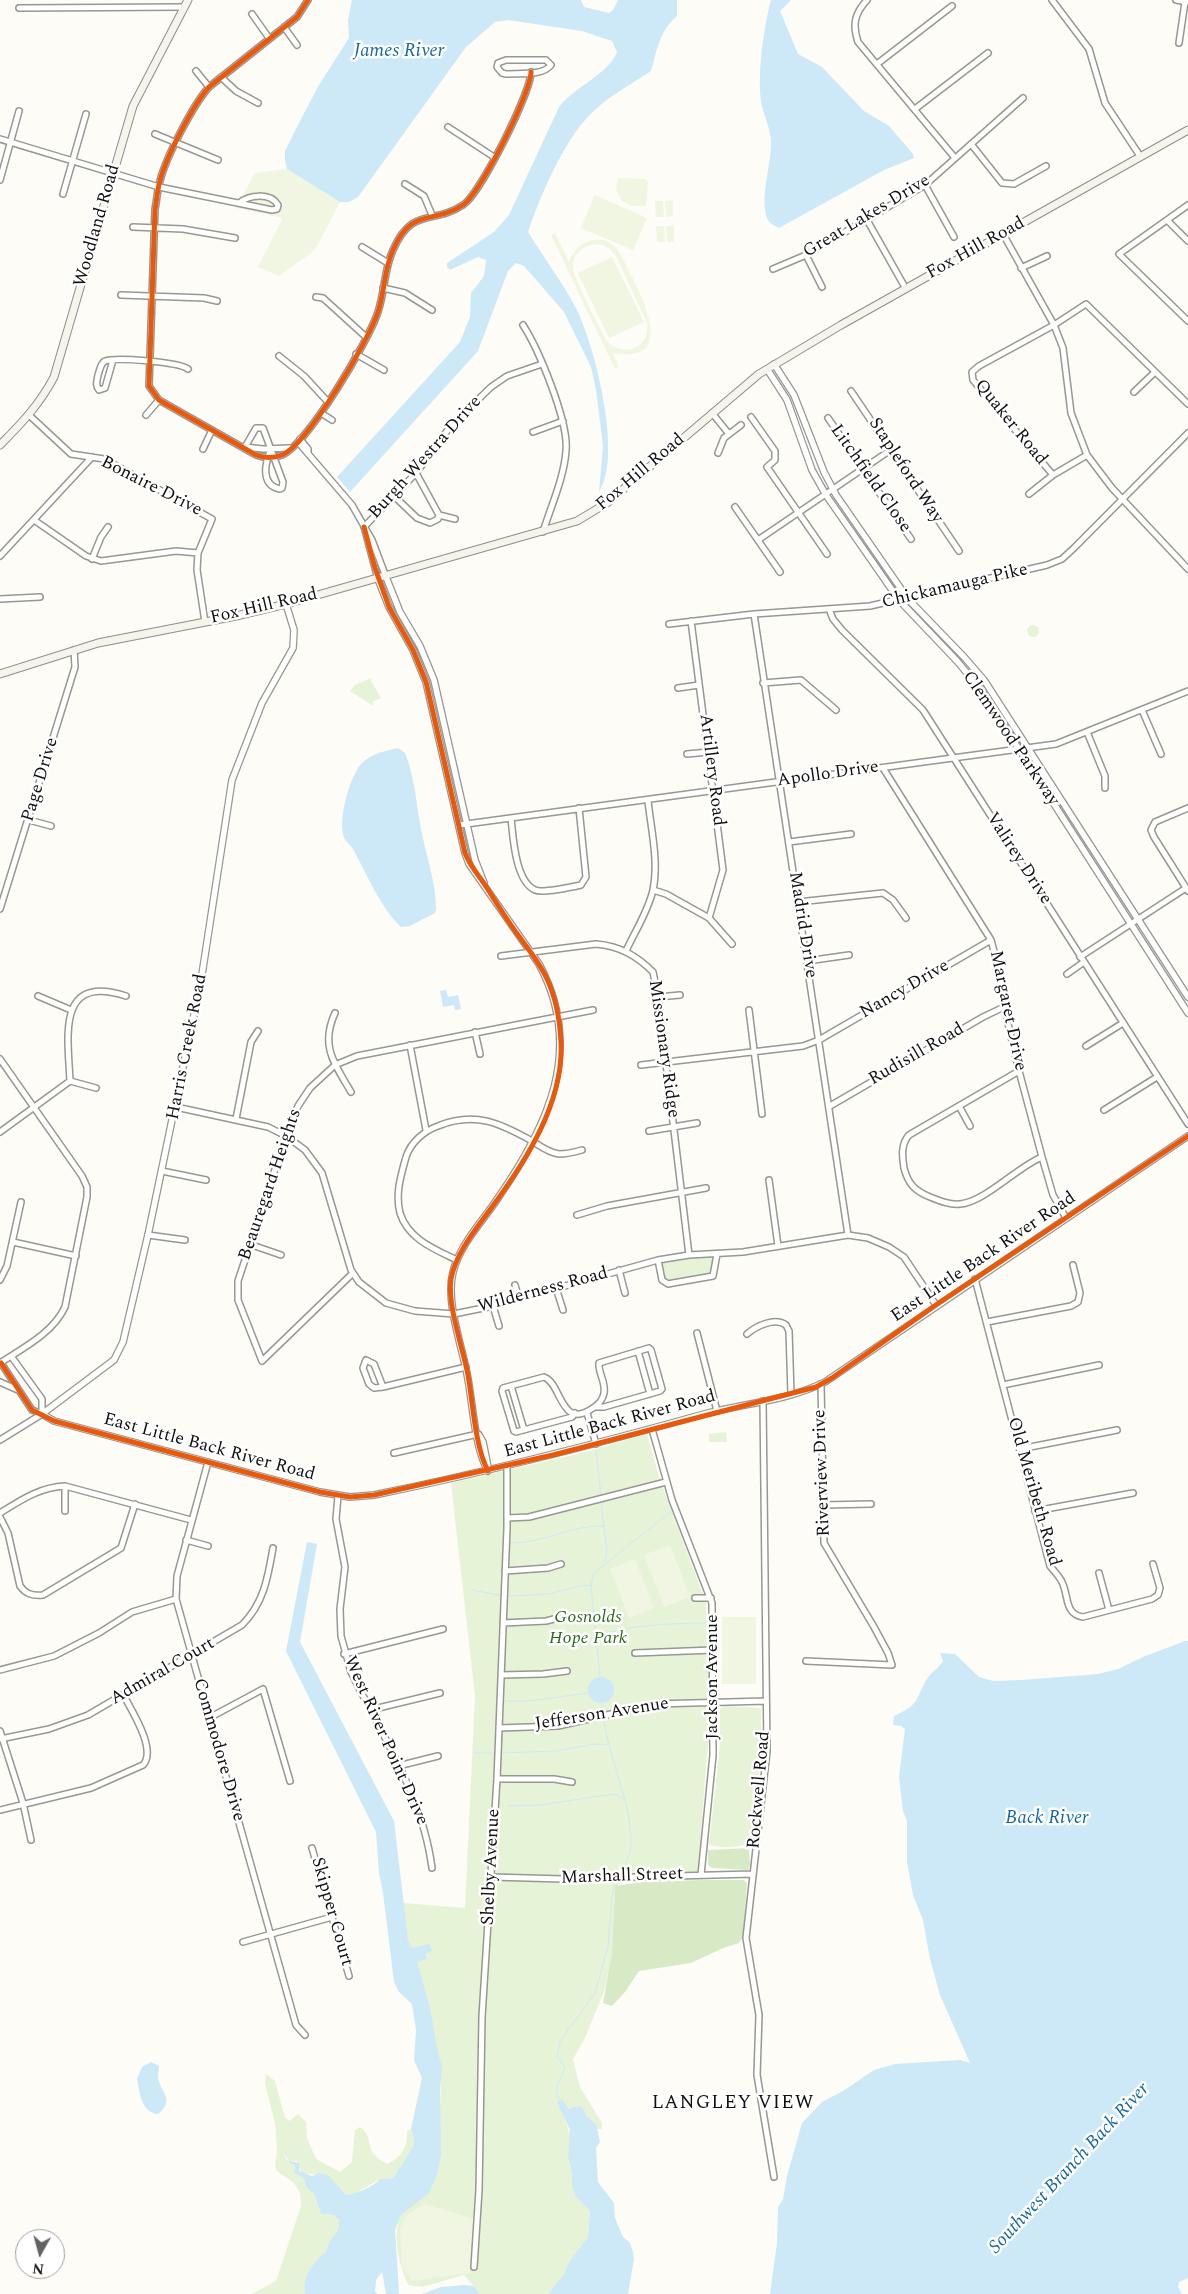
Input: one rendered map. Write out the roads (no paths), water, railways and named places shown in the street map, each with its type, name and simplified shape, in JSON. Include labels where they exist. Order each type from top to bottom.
[{"type":"main road","name":"Woodland Road","points":[[0,445],[44,397],[54,377],[133,106],[186,4]]},
{"type":"main road","name":"Fox Hill Road","points":[[0,674],[98,643],[286,604],[576,521],[598,510],[712,413],[774,364],[1188,130]]},
{"type":"street","points":[[308,0],[302,10],[284,27],[208,86],[200,96],[176,143],[159,187],[154,228],[148,362],[149,386],[159,400],[256,456],[271,457],[283,455],[299,440],[321,413],[378,313],[388,263],[394,248],[408,226],[432,215],[456,209],[476,192],[520,107],[531,79],[531,72]]},
{"type":"street","points":[[867,0],[859,9],[854,21],[854,32],[858,42],[955,158]]},
{"type":"street","points":[[1052,0],[1089,49],[1105,103],[1140,156]]},
{"type":"street","points":[[1176,0],[1187,2],[1179,43]]},
{"type":"street","points":[[19,8],[186,4]]},
{"type":"street","points":[[877,64],[952,6]]},
{"type":"street","points":[[252,14],[269,38]]},
{"type":"street","points":[[284,27],[297,46]]},
{"type":"street","points":[[915,109],[988,52]]},
{"type":"street","points":[[506,60],[546,60],[551,64],[545,70],[531,72],[506,74],[502,73],[497,67],[498,63],[506,60]]},
{"type":"street","points":[[196,70],[208,86]]},
{"type":"street","points":[[221,77],[236,91],[258,103]]},
{"type":"street","name":"Great Lakes Drive","points":[[774,269],[806,254],[925,184],[1023,98]]},
{"type":"street","points":[[0,180],[20,111]]},
{"type":"street","points":[[63,194],[86,114]]},
{"type":"street","points":[[448,128],[494,157]]},
{"type":"street","points":[[155,134],[218,160]]},
{"type":"street","points":[[0,138],[159,187],[272,210],[277,209],[278,204],[273,199],[259,196],[248,197],[239,203]]},
{"type":"street","points":[[971,144],[1002,183],[1008,185],[1014,184],[1046,166]]},
{"type":"street","points":[[405,184],[424,196],[432,215]]},
{"type":"street","points":[[925,184],[954,237]]},
{"type":"street","points":[[1188,205],[1119,254],[1188,321]]},
{"type":"street","points":[[866,220],[906,289]]},
{"type":"street","points":[[1167,220],[1188,241]]},
{"type":"street","points":[[133,227],[183,229],[235,238]]},
{"type":"street","points":[[1003,234],[1054,325],[1062,348],[1071,414],[1087,455],[1122,499],[1188,569]]},
{"type":"street","points":[[362,247],[388,263]]},
{"type":"street","points":[[806,254],[822,287]]},
{"type":"street","points":[[1021,268],[1046,256]]},
{"type":"street","points":[[383,288],[405,293],[432,310]]},
{"type":"street","points":[[121,295],[204,298],[217,301]]},
{"type":"street","points":[[316,297],[323,298],[366,337]]},
{"type":"street","points":[[1054,325],[1086,304],[1188,404]]},
{"type":"street","points":[[523,325],[542,364],[563,422],[566,442],[566,460],[543,532]]},
{"type":"street","name":"Quaker Road","points":[[1053,475],[973,380],[972,372],[979,366],[1054,325]]},
{"type":"street","points":[[356,354],[384,370]]},
{"type":"street","points":[[279,356],[304,376],[328,402]]},
{"type":"street","points":[[113,360],[106,386],[104,389],[99,390],[96,383],[104,362],[113,360],[179,364],[188,369]]},
{"type":"street","name":"Burgh Westra Drive","points":[[364,527],[416,473],[450,427],[491,387],[507,376],[542,364]]},
{"type":"street","name":"Clemwood Parkway","points":[[774,364],[794,395],[833,490],[908,599],[973,666],[1188,997]]},
{"type":"street","name":"Clemwood Parkway","points":[[767,369],[787,400],[812,470],[826,495],[899,600],[973,680],[1188,1013]]},
{"type":"street","points":[[1134,392],[1154,372]]},
{"type":"street","name":"Stapleford Way","points":[[852,390],[959,551]]},
{"type":"street","points":[[146,415],[159,400]]},
{"type":"street","points":[[321,413],[332,420]]},
{"type":"street","points":[[712,413],[729,434]]},
{"type":"street","name":"Bonaire Drive","points":[[29,415],[71,454],[104,459],[212,519],[198,553],[197,570],[205,622]]},
{"type":"street","points":[[751,417],[776,453],[776,460],[767,467],[827,554]]},
{"type":"street","name":"Litchfield Close","points":[[828,418],[911,539]]},
{"type":"street","points":[[533,432],[563,422]]},
{"type":"street","points":[[718,454],[724,438],[741,425]]},
{"type":"street","points":[[245,448],[255,430],[260,427],[264,429],[271,449],[271,457],[265,471],[266,480],[271,486],[280,490],[283,482],[271,457]]},
{"type":"street","points":[[203,449],[212,430]]},
{"type":"street","name":"Chickamauga Pike","points":[[669,624],[754,614],[870,606],[908,599],[1047,565],[1062,559],[1188,433]]},
{"type":"street","points":[[299,440],[352,505],[372,540],[389,607],[413,650],[426,682],[458,825],[469,864],[530,951],[547,980],[557,1016],[561,1045],[556,1086],[546,1117],[512,1178],[457,1260],[450,1286],[483,1461],[488,1471]]},
{"type":"street","points":[[245,448],[290,448]]},
{"type":"street","points":[[758,540],[892,449]]},
{"type":"street","points":[[1029,494],[1053,475],[1087,455]]},
{"type":"street","points":[[0,556],[92,457]]},
{"type":"street","points":[[416,473],[439,515],[455,519]]},
{"type":"street","points":[[394,496],[422,521],[430,523],[438,519],[439,515]]},
{"type":"street","points":[[735,507],[780,572]]},
{"type":"street","points":[[34,520],[92,559],[109,562],[176,551],[198,553]]},
{"type":"street","points":[[92,559],[101,537],[108,527]]},
{"type":"street","points":[[382,578],[420,646],[434,680],[475,860],[485,885]]},
{"type":"street","points":[[0,604],[0,598],[40,597]]},
{"type":"street","name":"Harris Creek Road","points":[[0,1440],[42,1414],[103,1370],[114,1360],[120,1351],[148,1235],[201,982],[232,780],[259,710],[293,648],[294,635],[286,604]]},
{"type":"street","name":"Valirey Drive","points":[[829,609],[833,619],[842,630],[922,710],[1188,1124]]},
{"type":"street","name":"Madrid Drive","points":[[754,614],[778,782],[830,1106],[848,1235]]},
{"type":"street","name":"Artillery Road","points":[[691,621],[723,870],[709,918]]},
{"type":"street","name":"Page Drive","points":[[0,909],[3,888],[29,820],[75,667],[74,650]]},
{"type":"street","points":[[763,683],[801,680],[836,710]]},
{"type":"street","points":[[678,688],[699,685]]},
{"type":"street","name":"Apollo Drive","points":[[458,825],[579,808],[648,801],[1056,744],[1188,691]]},
{"type":"street","points":[[1142,710],[1161,754]]},
{"type":"street","points":[[1087,732],[1105,776],[1105,788]]},
{"type":"street","points":[[687,754],[709,752]]},
{"type":"street","name":"Margaret Drive","points":[[883,768],[991,940],[1002,980],[1019,1070],[1042,1157],[1053,1195],[1066,1218]]},
{"type":"street","points":[[626,951],[647,909],[653,890],[655,867],[648,801]]},
{"type":"street","points":[[511,818],[517,863],[531,886],[540,891],[575,886],[581,885],[586,877],[579,808]]},
{"type":"street","points":[[1080,957],[1129,924],[1187,890],[1154,837],[1152,827],[1159,820],[1188,808]]},
{"type":"street","points":[[29,820],[51,826]]},
{"type":"street","points":[[789,842],[851,834]]},
{"type":"street","points":[[653,890],[674,898],[709,918],[732,944]]},
{"type":"street","points":[[798,902],[883,893],[893,900],[906,918]]},
{"type":"street","name":"Nancy Drive","points":[[641,1065],[803,1046],[819,1040],[991,940]]},
{"type":"street","name":"Missionary Ridge","points":[[501,956],[596,944],[610,945],[626,951],[653,972],[658,997],[689,1255]]},
{"type":"street","points":[[807,961],[848,954]]},
{"type":"street","points":[[1067,974],[1084,962]]},
{"type":"street","points":[[70,1081],[68,1020],[71,1010],[81,998],[90,992],[108,990],[126,996]]},
{"type":"street","points":[[658,997],[680,995]]},
{"type":"street","points":[[38,996],[71,1010]]},
{"type":"street","name":"Rudisill Road","points":[[830,1106],[982,1016],[1006,1006]]},
{"type":"street","name":"Beauregard Heights","points":[[353,1273],[262,1361],[238,1300],[238,1281],[286,1136],[298,1106],[310,1088],[335,1065],[357,1056],[593,1010]]},
{"type":"street","points":[[749,1010],[762,1114]]},
{"type":"street","points":[[335,1013],[328,1034],[329,1049],[335,1065],[351,1092]]},
{"type":"street","points":[[1086,1046],[1123,1023]]},
{"type":"street","points":[[236,1120],[252,1042],[258,1031]]},
{"type":"street","points":[[475,1032],[480,1054]]},
{"type":"street","points":[[410,1045],[426,1130]]},
{"type":"street","points":[[0,1059],[82,1176],[87,1186],[87,1196],[65,1307],[57,1322],[0,1363]]},
{"type":"street","points":[[1019,1070],[914,1132],[905,1141],[902,1150],[908,1181],[916,1190],[943,1202],[967,1203],[975,1200],[1030,1162],[1042,1157]]},
{"type":"street","points":[[1104,1110],[1157,1077]]},
{"type":"street","points":[[70,1081],[96,1088]]},
{"type":"street","points":[[0,1132],[70,1081]]},
{"type":"street","points":[[958,1106],[970,1126]]},
{"type":"street","name":"Wilderness Road","points":[[176,1107],[268,1127],[286,1136],[305,1150],[322,1173],[353,1273],[359,1282],[386,1303],[415,1311],[454,1314],[493,1306],[658,1260],[778,1246],[848,1235],[868,1238],[889,1247],[904,1258],[936,1305]]},
{"type":"street","points":[[457,1260],[428,1245],[411,1233],[404,1224],[400,1211],[398,1198],[400,1177],[408,1153],[426,1130],[461,1119],[481,1119],[501,1124],[559,1154],[582,1150]]},
{"type":"street","points":[[649,1131],[697,1123]]},
{"type":"street","name":"East Little Back River Road","points":[[0,1363],[32,1410],[54,1421],[338,1496],[374,1496],[488,1471],[596,1444],[717,1411],[791,1394],[821,1384],[1188,1136]]},
{"type":"street","points":[[162,1171],[206,1180]]},
{"type":"street","points":[[768,1180],[778,1246]]},
{"type":"street","points":[[577,1214],[706,1188]]},
{"type":"street","points":[[0,1280],[7,1266],[21,1202]]},
{"type":"street","points":[[148,1235],[185,1240]]},
{"type":"street","points":[[13,1242],[76,1256]]},
{"type":"street","points":[[249,1244],[281,1255]]},
{"type":"street","points":[[658,1260],[662,1280],[668,1284],[713,1276],[717,1254]]},
{"type":"street","points":[[987,1322],[1071,1306],[1078,1302],[1080,1294],[1073,1265]]},
{"type":"street","points":[[620,1270],[625,1293]]},
{"type":"street","name":"Old Meribeth Road","points":[[975,1280],[1050,1566],[1062,1582],[1070,1612],[1075,1616],[1082,1617],[1152,1599],[1158,1595],[1160,1588],[1154,1564]]},
{"type":"street","points":[[515,1284],[519,1299]]},
{"type":"street","points":[[556,1288],[563,1310]]},
{"type":"street","points":[[493,1306],[499,1326]]},
{"type":"street","points":[[747,1334],[758,1326],[777,1322],[786,1325],[789,1332],[791,1394]]},
{"type":"street","points":[[697,1333],[717,1411]]},
{"type":"street","points":[[575,1413],[572,1417],[514,1431],[502,1392],[503,1388],[544,1377],[548,1378],[553,1384],[562,1406],[575,1413],[587,1413],[603,1399],[604,1384],[599,1363],[648,1348],[651,1350],[662,1388],[650,1394],[604,1408],[596,1406]]},
{"type":"street","points":[[638,1351],[650,1394]]},
{"type":"street","points":[[11,1356],[42,1399],[42,1414]]},
{"type":"street","points":[[383,1387],[374,1364],[366,1360],[363,1368],[369,1384],[374,1388],[383,1387],[466,1367]]},
{"type":"street","points":[[1003,1385],[1100,1365]]},
{"type":"street","name":"East Little Back River Road","points":[[0,1382],[19,1391]]},
{"type":"street","name":"Riverview Drive","points":[[806,1661],[892,1665],[874,1627],[824,1543],[821,1384]]},
{"type":"street","points":[[511,1386],[524,1430]]},
{"type":"street","name":"Rockwell Road","points":[[763,1401],[767,1750],[752,1874],[746,1946],[759,2015],[757,2075],[774,2177]]},
{"type":"street","points":[[587,1413],[596,1444]]},
{"type":"street","name":"Jackson Avenue","points":[[652,1429],[666,1482],[691,1553],[710,1598],[714,1702],[713,1756],[701,1875]]},
{"type":"street","points":[[1020,1450],[1117,1430]]},
{"type":"street","points":[[394,1453],[478,1434]]},
{"type":"street","name":"Commodore Drive","points":[[208,1462],[176,1576],[176,1599],[296,2025],[305,2035]]},
{"type":"street","name":"Shelby Avenue","points":[[474,2267],[479,2190],[482,2017],[497,1779],[508,1466]]},
{"type":"street","points":[[507,1518],[529,1517],[666,1482]]},
{"type":"street","points":[[0,1513],[45,1488],[65,1486],[191,1520]]},
{"type":"street","points":[[65,1486],[65,1511]]},
{"type":"street","points":[[1036,1512],[1133,1493]]},
{"type":"street","name":"West River Point Drive","points":[[338,1496],[336,1519],[345,1567],[340,1621],[344,1654],[422,1816],[432,1868]]},
{"type":"street","points":[[0,1517],[8,1533],[20,1586],[24,1591],[37,1596],[121,1548],[135,1504]]},
{"type":"street","points":[[823,1505],[871,1504]]},
{"type":"street","points":[[186,1540],[208,1546]]},
{"type":"street","name":"Admiral Court","points":[[1,1739],[49,1729],[76,1720],[124,1696],[242,1625],[258,1606],[266,1586],[273,1548]]},
{"type":"street","points":[[505,1571],[548,1568],[562,1564]]},
{"type":"street","points":[[1099,1573],[1109,1610]]},
{"type":"street","points":[[696,1598],[710,1598]]},
{"type":"street","points":[[0,1670],[54,1656],[99,1633],[132,1612],[176,1599]]},
{"type":"street","points":[[503,1623],[546,1621],[558,1618]]},
{"type":"street","points":[[344,1654],[443,1629]]},
{"type":"street","points":[[635,1654],[713,1650]]},
{"type":"street","points":[[501,1675],[543,1674],[567,1671]]},
{"type":"street","points":[[210,1718],[263,1688],[290,1781]]},
{"type":"street","points":[[370,1710],[440,1693]]},
{"type":"street","points":[[0,1810],[91,1788],[127,1773],[146,1762],[148,1747],[124,1696]]},
{"type":"street","name":"Jefferson Avenue","points":[[499,1728],[558,1726],[655,1704],[766,1701]]},
{"type":"street","points":[[0,1730],[1,1739],[24,1803],[31,1840]]},
{"type":"street","points":[[398,1766],[438,1756]]},
{"type":"street","points":[[497,1779],[554,1779],[572,1782]]},
{"type":"street","name":"Skipper Court","points":[[312,1848],[349,1976]]},
{"type":"street","name":"Marshall Street","points":[[492,1877],[563,1879],[752,1874]]},
{"type":"street","points":[[243,1942],[332,1917]]},
{"type":"water","name":"James River","points":[[352,0],[581,0],[584,7],[609,13],[613,10],[618,0],[677,0],[677,16],[663,34],[651,71],[602,103],[575,133],[547,183],[528,232],[560,280],[577,310],[591,349],[604,401],[607,428],[608,453],[606,475],[599,492],[603,446],[591,367],[564,312],[524,266],[516,263],[508,271],[478,351],[350,492],[337,477],[460,342],[470,317],[471,293],[484,276],[486,260],[478,257],[450,270],[447,267],[447,263],[494,232],[509,215],[559,107],[573,93],[607,67],[617,52],[612,41],[582,31],[508,20],[495,22],[466,47],[358,197],[349,202],[340,202],[287,169],[285,151],[319,85],[349,38],[348,20]]},
{"type":"water","points":[[771,0],[791,0],[780,11],[798,54],[822,67],[864,111],[889,126],[913,154],[914,158],[884,170],[779,228],[768,220],[766,215],[765,188],[770,161],[771,138],[760,95],[763,38]]},
{"type":"water","points":[[398,748],[405,753],[411,772],[436,899],[435,913],[410,926],[401,927],[393,919],[374,890],[353,849],[345,839],[342,827],[344,807],[358,768],[371,756]]},
{"type":"water","points":[[446,990],[448,997],[458,995],[461,1009],[455,1010],[454,1005],[443,1007],[440,991]]},
{"type":"water","points":[[307,1542],[317,1544],[300,1642],[394,1821],[408,1940],[412,1948],[429,1944],[432,1951],[425,1954],[427,1959],[417,1962],[430,2008],[442,2068],[440,2090],[441,2154],[437,2175],[429,2193],[401,2215],[395,2230],[399,2294],[386,2294],[382,2272],[376,2280],[375,2291],[377,2294],[305,2294],[304,2287],[307,2275],[327,2250],[329,2242],[338,2229],[339,2221],[334,2215],[321,2214],[314,2194],[306,2187],[303,2177],[294,2173],[295,2165],[290,2163],[285,2154],[289,2149],[286,2155],[291,2161],[299,2163],[299,2171],[312,2176],[319,2173],[329,2176],[346,2195],[364,2190],[380,2179],[393,2178],[413,2147],[414,2139],[411,2129],[422,2078],[414,2060],[416,2030],[412,2004],[399,1992],[394,1982],[379,1873],[376,1832],[286,1651]]},
{"type":"water","name":"Back River","points":[[1188,1641],[1188,2278],[1179,2282],[1178,2287],[1182,2294],[770,2294],[777,2243],[778,2207],[783,2199],[787,2176],[802,2123],[822,2102],[843,2091],[874,2070],[895,2064],[960,2060],[970,2063],[940,1995],[930,1959],[923,1920],[913,1895],[907,1862],[907,1821],[903,1811],[899,1777],[905,1729],[901,1726],[893,1725],[894,1716],[909,1708],[916,1701],[929,1677],[943,1661],[940,1653],[955,1654],[979,1677],[993,1681],[1022,1680],[1098,1674],[1118,1669]]},
{"type":"water","points":[[601,1677],[610,1681],[614,1690],[610,1699],[601,1703],[592,1699],[588,1690],[592,1681]]},
{"type":"water","points":[[151,2062],[159,2066],[159,2083],[166,2096],[166,2104],[158,2114],[148,2110],[142,2101],[137,2079],[142,2067]]},
{"type":"water","points":[[562,2099],[569,2109],[580,2106],[583,2108],[586,2115],[596,2124],[600,2142],[596,2148],[598,2182],[614,2203],[615,2218],[623,2237],[630,2243],[633,2252],[634,2259],[628,2294],[548,2294],[564,2274],[569,2262],[588,2237],[590,2211],[576,2197],[572,2186],[571,2167],[568,2159],[570,2130],[557,2102]]},
{"type":"water","points":[[474,2286],[480,2294],[422,2294],[441,2287]]},
{"type":"waterway","points":[[596,1451],[601,1495]]},
{"type":"waterway","points":[[601,1503],[607,1551],[605,1561]]},
{"type":"waterway","points":[[600,1676],[591,1586],[594,1573],[673,1510]]},
{"type":"waterway","points":[[510,1543],[534,1540],[581,1528],[604,1526]]},
{"type":"waterway","points":[[508,1596],[549,1594],[591,1585]]},
{"type":"waterway","points":[[472,1590],[499,1595]]},
{"type":"waterway","points":[[598,1638],[618,1630],[665,1624],[705,1623]]},
{"type":"waterway","points":[[504,1701],[529,1701],[588,1693]]},
{"type":"waterway","points":[[604,1721],[628,1814],[630,1829],[631,1848],[623,1870]]},
{"type":"waterway","points":[[501,1753],[556,1751],[595,1744],[607,1745]]},
{"type":"waterway","points":[[474,1753],[493,1753]]},
{"type":"waterway","points":[[508,1806],[540,1805],[616,1794],[625,1800]]},
{"type":"waterway","points":[[560,2100],[557,2087],[565,2067],[557,2056],[560,2041],[595,1993],[608,1947],[614,1887],[619,1880]]},
{"type":"district","name":"LANGLEY VIEW","points":[[733,2104]]},
{"type":"park label","name":"Gosnolds Hope Park","points":[[588,1628]]},
{"type":"water label","name":"Southwest Branch Back River","points":[[1070,2169]]}]
